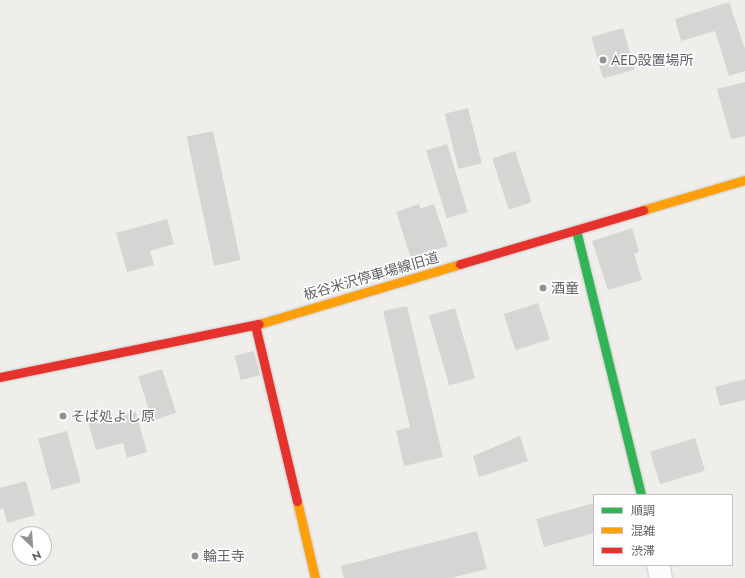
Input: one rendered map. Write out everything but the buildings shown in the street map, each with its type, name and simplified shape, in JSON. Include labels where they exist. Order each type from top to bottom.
[{"type":"street","name":"板谷米沢停車場線旧道","points":[[0,377],[255,325],[745,180]]},
{"type":"street","points":[[576,230],[641,494]]},
{"type":"street","points":[[255,325],[315,578]]},
{"type":"street","points":[[658,566],[661,578]]},
{"type":"traffic: fast","points":[[576,230],[641,494]]},
{"type":"traffic: slow","points":[[643,210],[745,180]]},
{"type":"traffic: slow","points":[[259,324],[460,264]]},
{"type":"traffic: slow","points":[[297,501],[315,578]]},
{"type":"traffic: jam","points":[[460,264],[643,210]]},
{"type":"traffic: jam","points":[[0,377],[259,324]]},
{"type":"traffic: jam","points":[[255,325],[297,501]]},
{"type":"place","name":"AED設置場所","points":[[603,60]]},
{"type":"place","name":"酒童","points":[[543,288]]},
{"type":"place","name":"そば処よし原","points":[[63,416]]},
{"type":"place","name":"輪王寺","points":[[195,556]]}]
